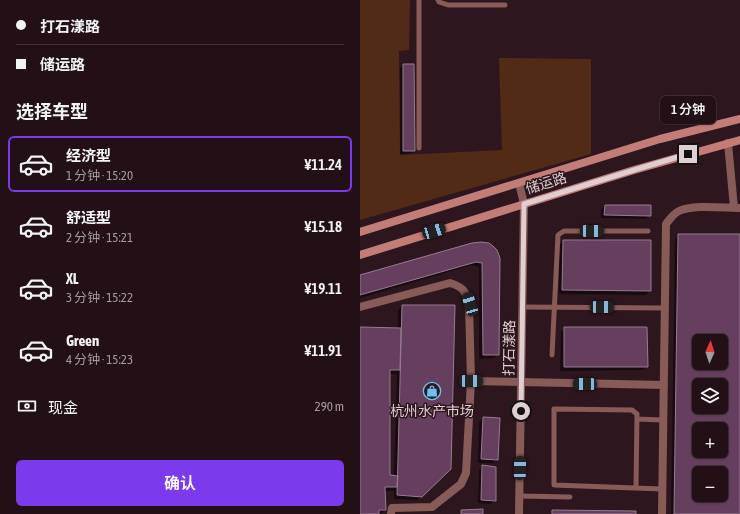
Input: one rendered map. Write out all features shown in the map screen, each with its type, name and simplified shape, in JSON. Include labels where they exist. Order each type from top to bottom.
[{"type":"main road","name":"储运路","points":[[360,232],[660,140],[740,119]]},
{"type":"main road","name":"储运路","points":[[360,254],[634,170],[740,140]]},
{"type":"street","points":[[662,514],[666,224],[672,216],[680,210],[691,208],[737,208],[728,143]]},
{"type":"street","name":"打石漾路","points":[[519,183],[524,204],[519,514]]},
{"type":"street","points":[[360,307],[450,283],[460,286],[467,296],[470,304],[471,381],[466,473],[461,484],[432,507],[392,508],[391,514]]},
{"type":"street","points":[[471,381],[664,385]]},
{"type":"lane","points":[[419,0],[419,148]]},
{"type":"lane","points":[[438,0],[439,2],[448,5],[506,5]]},
{"type":"lane","points":[[552,355],[558,235],[564,231],[648,231]]},
{"type":"lane","points":[[522,307],[666,308]]},
{"type":"lane","points":[[636,488],[637,414],[632,410],[554,409],[554,485],[662,489]]},
{"type":"lane","points":[[637,419],[663,420]]},
{"type":"lane","points":[[520,496],[570,497]]},
{"type":"shaded area","points":[[360,0],[410,0],[409,50],[399,51],[400,155],[502,150],[499,58],[591,59],[591,154],[360,220]]},
{"type":"building","points":[[403,64],[414,64],[415,151],[403,151]]},
{"type":"building","points":[[605,205],[651,205],[651,216],[604,215]]},
{"type":"building","points":[[678,234],[740,234],[740,514],[674,514]]},
{"type":"building","points":[[563,240],[651,240],[651,291],[562,290]]},
{"type":"building","points":[[472,243],[489,243],[493,246],[497,250],[500,258],[499,355],[483,355],[482,263],[476,262],[360,295],[360,275]]},
{"type":"building","points":[[402,305],[455,305],[451,469],[422,497],[397,495]]},
{"type":"building","points":[[360,327],[401,328],[400,370],[390,370],[390,475],[398,476],[397,487],[385,487],[386,510],[379,510],[379,514],[360,514]]},
{"type":"building","points":[[564,327],[647,327],[648,367],[564,367]]},
{"type":"building","points":[[483,417],[500,418],[498,460],[481,459]]},
{"type":"building","points":[[482,465],[496,467],[496,501],[481,500]]},
{"type":"building","points":[[483,509],[483,514],[461,514],[461,510]]},
{"type":"building","points":[[552,510],[636,511],[636,514],[552,514]]},
{"type":"place","name":"杭州水产市场","points":[[432,391]]},
{"type":"route","points":[[521,411],[524,204],[688,154]]}]
